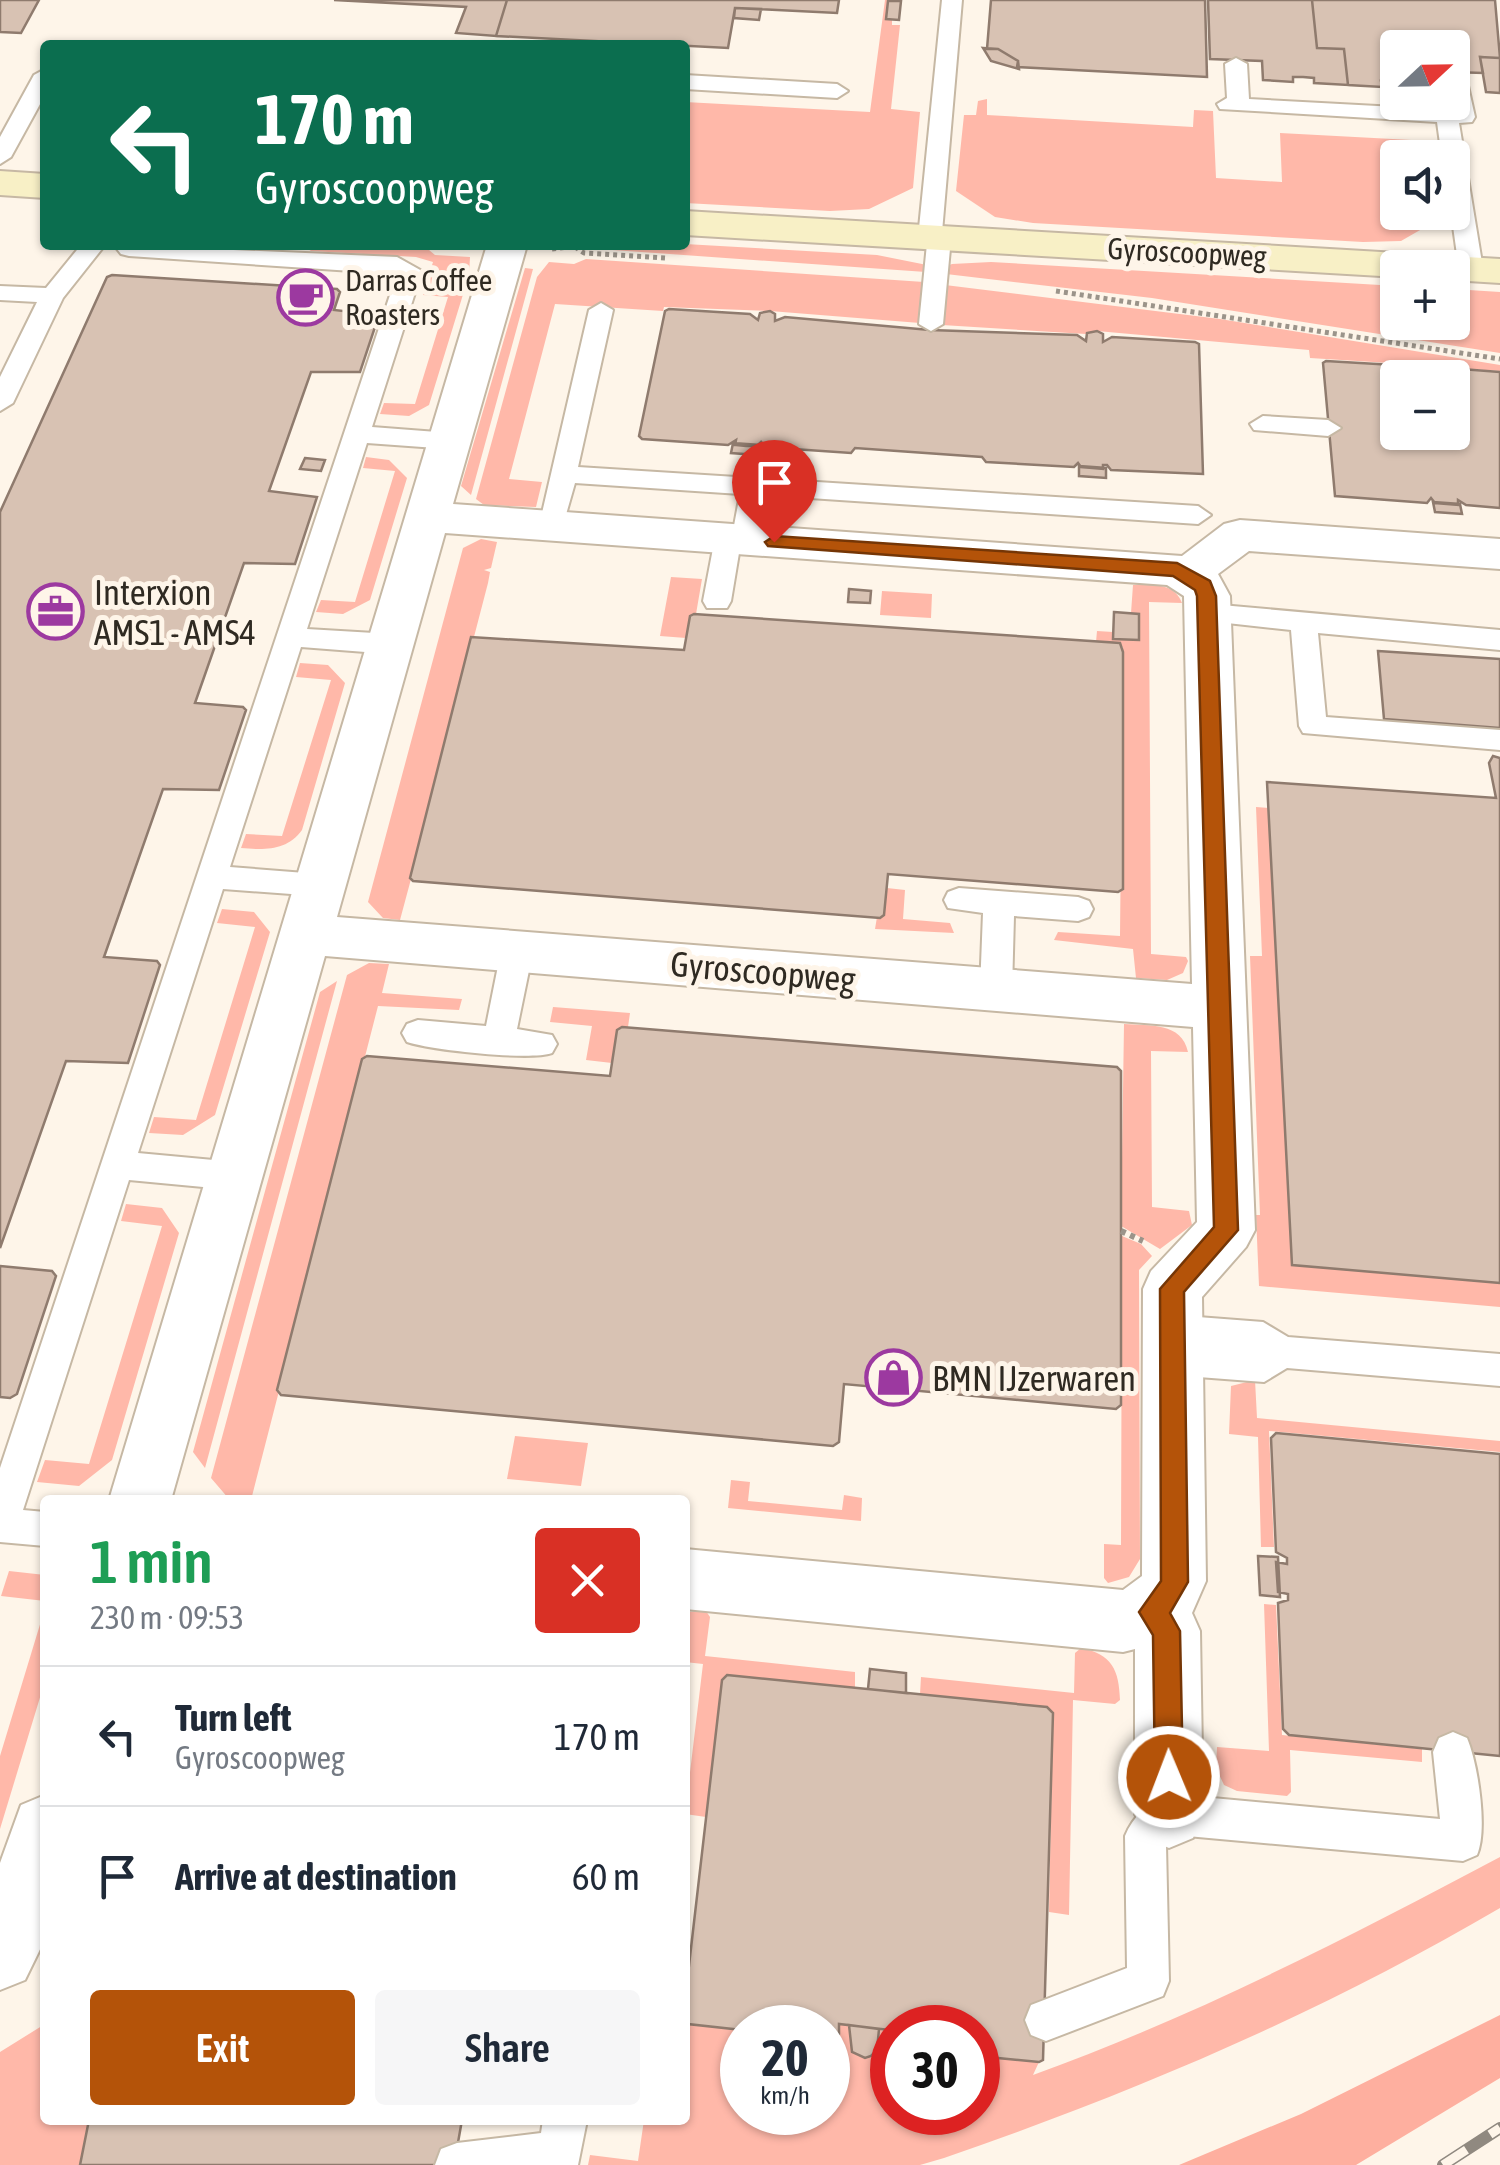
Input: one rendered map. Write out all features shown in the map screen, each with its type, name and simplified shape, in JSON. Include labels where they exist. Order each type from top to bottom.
[{"type":"street","points":[[0,183],[40,186]]},
{"type":"street","name":"Gyroscoopweg","points":[[690,241],[934,238],[1380,264]]},
{"type":"street","points":[[141,1495],[506,250]]},
{"type":"street","points":[[427,517],[1177,570],[1199,594]]},
{"type":"street","points":[[690,1579],[1123,1620],[1153,1612],[1166,1599],[1174,1582],[1172,1289],[1226,1230],[1222,1008],[1199,594],[1240,534],[1500,554]]},
{"type":"street","name":"Gyroscoopweg","points":[[311,910],[517,951],[1222,1008]]},
{"type":"street","points":[[1153,1612],[1167,1631],[1169,1814]]},
{"type":"street","points":[[0,1955],[17,1922],[40,1846]]},
{"type":"lane","points":[[930,324],[952,0]]},
{"type":"lane","points":[[1236,64],[1233,105],[1380,113]]},
{"type":"lane","points":[[690,82],[838,91]]},
{"type":"lane","points":[[0,157],[40,84]]},
{"type":"lane","name":"Gyroscoopweg","points":[[1448,120],[1465,250]]},
{"type":"lane","points":[[0,403],[52,296],[89,250]]},
{"type":"lane","points":[[40,1528],[0,1524],[410,272],[398,264],[287,252],[181,250]]},
{"type":"lane","points":[[0,293],[52,296]]},
{"type":"lane","points":[[552,526],[601,310]]},
{"type":"lane","points":[[1263,424],[1328,428]]},
{"type":"lane","points":[[357,434],[450,440]]},
{"type":"lane","points":[[564,474],[1198,514]]},
{"type":"lane","points":[[717,601],[742,485]]},
{"type":"lane","points":[[1199,594],[1304,625],[1500,640]]},
{"type":"lane","points":[[1304,625],[1313,726],[1500,740]]},
{"type":"lane","points":[[291,637],[390,644]]},
{"type":"lane","name":"Gyroscoopweg","points":[[212,877],[311,910]]},
{"type":"lane","points":[[959,900],[1078,909]]},
{"type":"lane","points":[[996,990],[999,903]]},
{"type":"lane","points":[[498,1040],[517,951]]},
{"type":"lane","points":[[418,1034],[541,1044]]},
{"type":"lane","points":[[118,1166],[236,1176]]},
{"type":"lane","points":[[1172,1344],[1264,1366],[1280,1352],[1500,1370]]},
{"type":"lane","points":[[1046,2020],[1148,1981],[1145,1836],[1169,1814],[1463,1841],[1453,1752]]},
{"type":"lane","points":[[457,2165],[560,2153],[564,2125]]},
{"type":"path","points":[[579,250],[584,254],[614,250]]},
{"type":"path","points":[[1050,290],[1500,359]]},
{"type":"shaded area","points":[[885,0],[895,0],[888,1],[886,18],[892,19],[892,25],[900,25],[891,109],[920,112],[913,188],[869,209],[830,211],[690,203],[690,102],[870,112]]},
{"type":"shaded area","points":[[987,99],[987,115],[1193,127],[1194,110],[1213,111],[1216,178],[1282,182],[1280,133],[1411,140],[1380,140],[1380,230],[1420,230],[1401,241],[1363,242],[1033,223],[995,217],[956,191],[964,115],[976,115],[978,101]]},
{"type":"shaded area","points":[[690,244],[877,255],[927,265],[926,272],[612,250],[690,250]]},
{"type":"shaded area","points":[[429,250],[435,255],[470,257],[469,275],[429,405],[409,416],[380,414],[384,403],[415,404],[448,297],[423,295],[433,262],[416,257],[311,251]]},
{"type":"shaded area","points":[[586,259],[924,282],[920,323],[770,311],[664,307],[663,311],[555,304],[509,479],[542,482],[536,507],[484,505],[476,499],[537,277],[549,262],[574,264]]},
{"type":"shaded area","points":[[991,262],[1380,285],[1380,334],[1152,298],[946,274],[947,266]]},
{"type":"shaded area","points":[[525,268],[533,269],[471,495],[461,486]]},
{"type":"shaded area","points":[[945,285],[1220,319],[1470,360],[1380,362],[1310,358],[1309,350],[1097,331],[1086,334],[942,325]]},
{"type":"shaded area","points":[[1470,290],[1500,292],[1500,353],[1418,340],[1470,340]]},
{"type":"shaded area","points":[[1470,360],[1500,365],[1500,371],[1470,369]]},
{"type":"shaded area","points":[[366,457],[389,460],[407,478],[370,600],[343,614],[316,612],[321,600],[355,602],[395,471],[363,468]]},
{"type":"shaded area","points":[[481,539],[497,542],[491,568],[484,570],[490,572],[488,583],[400,920],[383,918],[368,902],[463,548]]},
{"type":"shaded area","points":[[671,577],[702,579],[696,614],[690,617],[686,638],[660,636]]},
{"type":"shaded area","points":[[1133,585],[1168,588],[1182,603],[1149,602],[1151,954],[1186,957],[1188,961],[1183,973],[1167,980],[1136,978],[1133,949],[1054,940],[1058,932],[1120,936],[1123,647],[1096,642],[1097,631],[1113,632],[1114,639],[1138,640],[1139,614],[1131,613]]},
{"type":"shaded area","points":[[882,591],[932,594],[931,618],[880,615]]},
{"type":"shaded area","points":[[300,663],[328,665],[345,683],[302,830],[282,845],[241,848],[246,834],[282,836],[331,680],[296,677]]},
{"type":"shaded area","points":[[1256,807],[1269,808],[1292,1265],[1500,1283],[1500,1307],[1259,1286],[1250,956],[1262,956]]},
{"type":"shaded area","points":[[887,888],[905,890],[903,919],[950,923],[954,933],[875,929],[877,917],[884,914]]},
{"type":"shaded area","points":[[222,909],[254,912],[270,932],[215,1115],[183,1135],[149,1133],[154,1117],[196,1120],[255,927],[217,923]]},
{"type":"shaded area","points":[[369,963],[389,964],[382,993],[462,999],[459,1010],[378,1006],[252,1495],[226,1495],[211,1478],[347,975]]},
{"type":"shaded area","points":[[337,981],[205,1468],[193,1452],[320,992]]},
{"type":"shaded area","points":[[553,1007],[630,1013],[628,1027],[617,1030],[612,1063],[586,1060],[592,1026],[550,1022]]},
{"type":"shaded area","points":[[1124,1024],[1172,1030],[1185,1042],[1188,1052],[1151,1051],[1152,1207],[1189,1211],[1192,1225],[1160,1249],[1121,1226]]},
{"type":"shaded area","points":[[126,1204],[162,1208],[179,1233],[112,1460],[79,1486],[37,1482],[45,1460],[89,1464],[162,1226],[121,1221]]},
{"type":"shaded area","points":[[1122,1236],[1141,1244],[1152,1256],[1139,1270],[1140,1559],[1129,1577],[1108,1583],[1104,1578],[1104,1544],[1121,1545]]},
{"type":"shaded area","points":[[1255,1380],[1257,1418],[1500,1441],[1500,1452],[1269,1431],[1274,1547],[1261,1547],[1258,1437],[1229,1434],[1231,1386]]},
{"type":"shaded area","points":[[515,1436],[588,1443],[581,1486],[507,1479]]},
{"type":"shaded area","points":[[731,1480],[750,1482],[748,1501],[842,1510],[844,1495],[862,1498],[861,1521],[728,1508]]},
{"type":"shaded area","points":[[9,1571],[40,1574],[40,1600],[1,1596]]},
{"type":"shaded area","points":[[1264,1604],[1276,1605],[1282,1735],[1422,1749],[1422,1762],[1290,1750],[1291,1792],[1287,1796],[1237,1791],[1224,1785],[1216,1768],[1217,1747],[1269,1751]]},
{"type":"shaded area","points":[[706,1611],[710,1617],[705,1656],[855,1672],[855,1688],[722,1681],[706,1817],[690,1815],[690,1772],[703,1664],[690,1663],[690,1612]]},
{"type":"shaded area","points":[[40,1624],[40,1697],[0,1829],[0,1756]]},
{"type":"shaded area","points":[[1081,1648],[1100,1654],[1112,1665],[1120,1700],[1115,1704],[1073,1700],[1069,1915],[1049,1912],[1053,1713],[1047,1707],[920,1694],[921,1677],[1074,1693],[1075,1653]]},
{"type":"shaded area","points":[[1500,1857],[1500,1908],[1433,1946],[1297,2015],[1159,2077],[944,2158],[920,2165],[588,2165],[590,2155],[638,2161],[643,2125],[690,2125],[690,2024],[720,2028],[720,2135],[850,2135],[850,2034],[852,2052],[865,2058],[870,2055],[870,2135],[1000,2135],[1000,2058],[1039,2062],[1033,2075],[1153,2028],[1270,1974]]},
{"type":"shaded area","points":[[1500,2015],[1500,2078],[1356,2165],[1179,2165],[1301,2114]]},
{"type":"shaded area","points":[[40,2027],[40,2125],[88,2125],[80,2165],[0,2165],[0,2052]]},
{"type":"building","points":[[0,0],[39,0],[21,33],[0,32]]},
{"type":"building","points":[[334,0],[507,0],[496,36],[456,33],[466,7]]},
{"type":"building","points":[[507,0],[839,0],[837,13],[735,8],[728,48],[690,46],[690,40],[496,36]]},
{"type":"building","points":[[991,0],[1205,0],[1207,77],[1017,67],[1018,61],[998,49],[987,49]]},
{"type":"building","points":[[1208,0],[1312,0],[1317,48],[1344,49],[1348,85],[1314,83],[1314,78],[1303,77],[1293,77],[1293,82],[1263,80],[1262,61],[1210,59]]},
{"type":"building","points":[[1312,0],[1495,0],[1500,58],[1480,57],[1483,73],[1470,73],[1470,30],[1380,30],[1380,87],[1348,85],[1344,49],[1317,48]]},
{"type":"building","points":[[888,1],[901,1],[899,20],[886,19]]},
{"type":"building","points":[[735,8],[761,9],[759,20],[734,18]]},
{"type":"building","points":[[983,48],[998,49],[1018,61],[1019,69],[991,61]]},
{"type":"building","points":[[1480,57],[1500,58],[1500,93],[1486,92]]},
{"type":"building","points":[[107,277],[337,289],[340,292],[334,310],[379,315],[360,372],[311,372],[269,491],[317,497],[295,564],[244,563],[195,703],[246,710],[219,790],[163,789],[104,957],[157,961],[160,965],[128,1063],[66,1061],[0,1248],[0,512]]},
{"type":"building","points":[[665,311],[750,314],[758,320],[760,313],[770,311],[775,314],[775,321],[785,317],[930,330],[1077,335],[1086,341],[1087,333],[1097,331],[1103,334],[1103,342],[1112,337],[1195,342],[1199,344],[1203,474],[1111,470],[1107,465],[1103,469],[1081,467],[1078,463],[1074,467],[986,462],[982,457],[855,448],[851,453],[764,447],[761,442],[746,446],[735,445],[736,440],[728,445],[642,439],[639,436]]},
{"type":"building","points":[[1323,363],[1380,364],[1380,450],[1470,450],[1470,370],[1500,372],[1500,508],[1466,505],[1458,500],[1458,505],[1435,503],[1431,498],[1427,503],[1335,496]]},
{"type":"building","points":[[733,443],[759,445],[757,455],[731,453]]},
{"type":"building","points":[[305,458],[325,460],[321,471],[300,469]]},
{"type":"building","points":[[1079,466],[1106,468],[1106,478],[1079,476]]},
{"type":"building","points":[[1433,502],[1460,504],[1462,514],[1435,512]]},
{"type":"building","points":[[849,589],[871,591],[870,603],[848,602]]},
{"type":"building","points":[[1114,612],[1139,614],[1139,640],[1113,639]]},
{"type":"building","points":[[690,616],[1120,643],[1123,889],[1118,892],[888,874],[884,915],[880,918],[410,878],[471,637],[684,650]]},
{"type":"building","points":[[1378,651],[1500,659],[1500,728],[1384,719]]},
{"type":"building","points":[[1493,756],[1500,758],[1500,1283],[1292,1265],[1267,782],[1496,798],[1489,763]]},
{"type":"building","points":[[622,1027],[1117,1067],[1121,1071],[1121,1405],[1116,1409],[844,1384],[839,1442],[833,1446],[281,1395],[277,1390],[362,1059],[367,1056],[610,1076],[617,1030]]},
{"type":"building","points":[[0,1266],[52,1271],[56,1276],[17,1394],[10,1398],[0,1397]]},
{"type":"building","points":[[1276,1433],[1500,1454],[1500,1756],[1289,1735],[1283,1729],[1278,1603],[1288,1600],[1288,1594],[1278,1592],[1276,1562],[1287,1564],[1287,1558],[1276,1552],[1271,1438]]},
{"type":"building","points":[[1258,1556],[1278,1557],[1280,1597],[1260,1595]]},
{"type":"building","points":[[870,1669],[906,1673],[906,1693],[868,1689]]},
{"type":"building","points":[[727,1675],[1047,1707],[1053,1713],[1043,2060],[1000,2058],[1000,2005],[870,2005],[870,2028],[850,2025],[850,2005],[720,2005],[720,2028],[690,2024],[690,1957],[722,1680]]},
{"type":"building","points":[[850,2025],[870,2028],[870,2056],[852,2052]]},
{"type":"building","points":[[88,2125],[461,2125],[454,2165],[80,2165]]},
{"type":"railway","points":[[1443,2165],[1500,2128]]},
{"type":"place","name":"Darras Coffee Roasters","points":[[306,297]]},
{"type":"place","name":"Interxion AMS1 - AMS4","points":[[55,612]]},
{"type":"place","name":"BMN IJzerwaren","points":[[893,1378]]},
{"type":"route","points":[[774,542],[1177,570],[1204,586],[1210,613],[1226,1230],[1172,1289],[1174,1582],[1166,1599],[1153,1612],[1167,1631],[1169,1777]]}]
